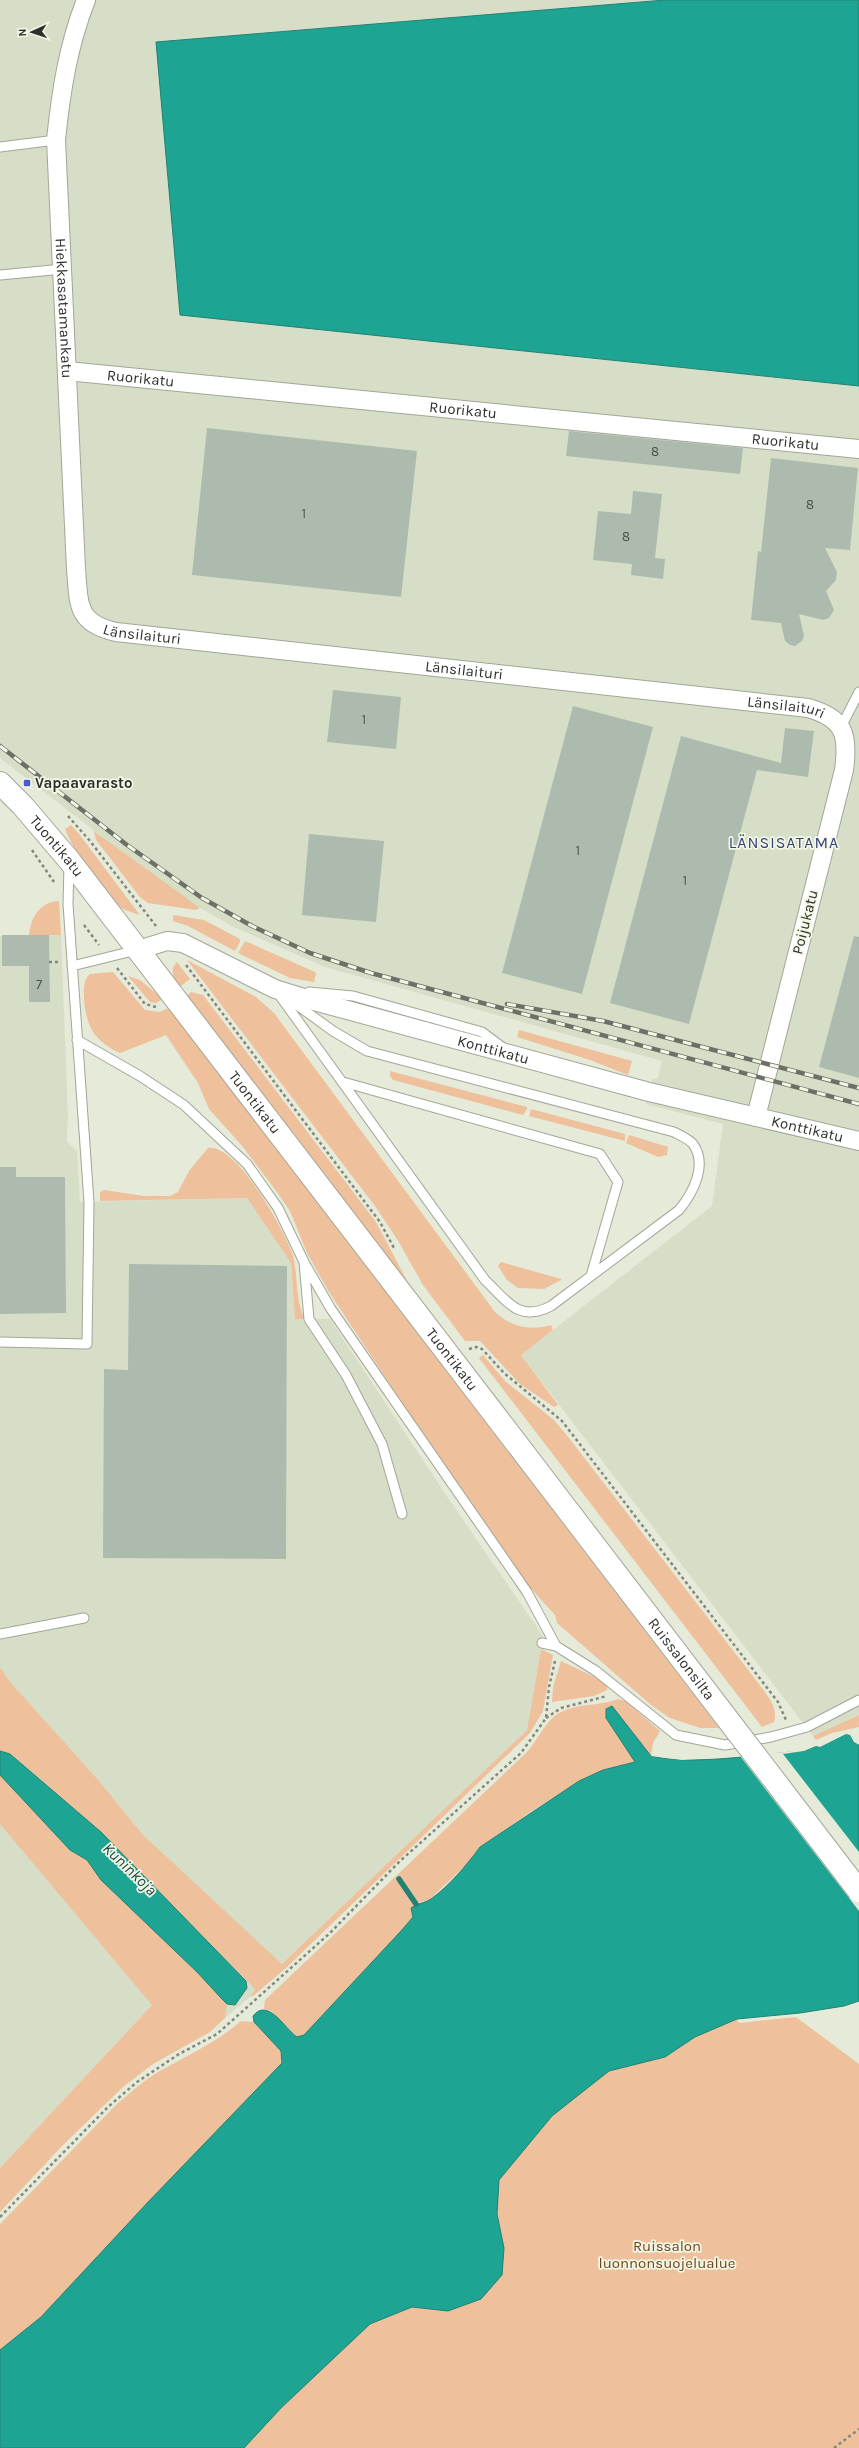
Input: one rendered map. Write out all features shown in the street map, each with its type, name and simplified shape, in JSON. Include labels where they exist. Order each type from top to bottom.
[{"type":"street","name":"Hiekkasatamankatu","points":[[86,0],[76,25],[63,79],[56,140],[76,569],[79,604],[86,618]]},
{"type":"street","name":"Ruorikatu","points":[[67,371],[859,448]]},
{"type":"street","name":"Länsilaituri","points":[[86,618],[102,629],[116,632],[808,708],[826,713],[841,727]]},
{"type":"street","name":"Poijukatu","points":[[756,1117],[844,770],[847,744],[841,727]]},
{"type":"street","name":"Tuontikatu","points":[[0,783],[27,811],[69,860],[504,1427]]},
{"type":"street","name":"Konttikatu","points":[[138,950],[168,941],[183,943],[276,989],[649,1092],[859,1141]]},
{"type":"street","name":"Ruissalonsilta","points":[[504,1427],[859,1891]]},
{"type":"lane","points":[[0,147],[56,140]]},
{"type":"lane","points":[[0,275],[63,269]]},
{"type":"lane","points":[[841,727],[859,692]]},
{"type":"lane","points":[[0,1342],[87,1344],[88,1202],[68,904],[69,860]]},
{"type":"lane","points":[[72,966],[138,950]]},
{"type":"lane","points":[[276,989],[334,1031],[367,1051],[674,1132],[692,1143],[699,1158],[698,1175],[692,1194],[680,1210],[538,1313],[517,1310],[485,1280],[276,989]]},
{"type":"lane","points":[[77,1040],[140,1076],[184,1105],[247,1164],[278,1208],[304,1262],[331,1309],[528,1592],[556,1646]]},
{"type":"lane","points":[[343,1082],[600,1154],[618,1182],[591,1276]]},
{"type":"lane","points":[[304,1262],[309,1319],[346,1375],[382,1444],[402,1514]]},
{"type":"lane","points":[[0,1634],[84,1618]]},
{"type":"lane","points":[[542,1643],[556,1646],[624,1692],[676,1735],[725,1745],[791,1732],[807,1727],[859,1700]]},
{"type":"path","points":[[68,816],[147,914]]},
{"type":"path","points":[[31,848],[68,904],[98,944]]},
{"type":"path","points":[[183,962],[380,1222],[397,1254]]},
{"type":"path","points":[[121,974],[145,1004],[162,1006]]},
{"type":"path","points":[[464,1351],[476,1347],[482,1349],[504,1373],[562,1421],[778,1702],[791,1732]]},
{"type":"path","points":[[546,1718],[549,1687],[556,1657],[556,1646]]},
{"type":"path","points":[[0,2218],[108,2107],[155,2070],[179,2054],[217,2034],[330,1932],[400,1861],[521,1753],[546,1718],[561,1708],[624,1692]]},
{"type":"path","points":[[834,2448],[859,2429]]},
{"type":"shaded area","points":[[0,0],[665,0],[156,42],[180,315],[859,386],[859,1715],[813,1736],[521,1355],[712,1206],[723,1124],[646,1104],[652,1080],[658,1078],[662,1061],[325,967],[234,927],[200,908],[157,879],[0,758]]},
{"type":"shaded area","points":[[61,935],[68,1115],[67,1142],[77,1151],[80,1202],[247,1198],[291,1263],[295,1319],[330,1319],[448,1498],[543,1636],[527,1730],[256,1989],[250,1997],[225,2018],[152,2005],[0,2168],[0,936]]},
{"type":"green space","points":[[71,825],[140,915],[120,907],[105,893],[74,848],[65,829]]},
{"type":"green space","points":[[94,831],[200,908],[196,910],[148,903],[140,897],[96,840]]},
{"type":"green space","points":[[59,901],[61,935],[29,935],[37,912],[46,904]]},
{"type":"green space","points":[[173,915],[204,920],[240,939],[240,942],[235,951],[188,926],[173,921]]},
{"type":"green space","points":[[245,941],[315,972],[314,982],[290,978],[238,953]]},
{"type":"green space","points":[[187,960],[256,997],[274,1013],[495,1312],[508,1321],[521,1326],[536,1328],[551,1325],[553,1330],[521,1355],[558,1405],[554,1407],[520,1384],[480,1341],[465,1341],[423,1285],[397,1239],[375,1206]]},
{"type":"green space","points":[[177,962],[190,979],[181,986],[174,978],[173,974],[173,968]]},
{"type":"green space","points":[[113,972],[145,1010],[159,1012],[169,1008],[719,1728],[700,1728],[670,1718],[651,1705],[557,1623],[555,1615],[525,1582],[428,1442],[329,1292],[307,1253],[290,1211],[243,1147],[209,1109],[198,1083],[166,1035],[120,1053],[111,1049],[97,1038],[86,1016],[84,985],[90,974]]},
{"type":"green space","points":[[128,976],[140,980],[163,999],[156,1003],[150,1002]]},
{"type":"green space","points":[[191,992],[203,995],[376,1222],[414,1294],[186,996]]},
{"type":"green space","points":[[519,1030],[632,1061],[628,1075],[590,1060],[517,1037]]},
{"type":"green space","points":[[390,1071],[527,1107],[527,1109],[523,1115],[393,1080],[390,1076]]},
{"type":"green space","points":[[531,1109],[625,1134],[625,1141],[529,1116]]},
{"type":"green space","points":[[629,1135],[668,1147],[667,1155],[658,1157],[626,1143]]},
{"type":"green space","points":[[208,1148],[220,1150],[232,1159],[245,1173],[258,1190],[279,1225],[292,1253],[299,1303],[305,1319],[295,1319],[291,1263],[247,1198],[100,1201],[100,1192],[104,1190],[144,1196],[170,1196],[178,1192],[189,1171]]},
{"type":"green space","points":[[501,1262],[561,1280],[544,1289],[518,1288],[507,1280],[498,1266]]},
{"type":"green space","points":[[483,1355],[506,1382],[554,1420],[569,1438],[765,1692],[774,1708],[774,1722],[762,1727],[479,1358]]},
{"type":"green space","points":[[541,1649],[553,1655],[543,1711],[530,1733],[286,1968],[250,1997],[255,1989],[101,1832],[11,1754],[0,1751],[0,1667],[10,1682],[99,1781],[143,1835],[282,1964],[527,1730]]},
{"type":"green space","points":[[561,1661],[601,1680],[607,1686],[607,1690],[594,1696],[552,1702],[553,1687]]},
{"type":"green space","points":[[618,1699],[625,1701],[660,1731],[653,1743],[651,1756],[638,1742],[625,1745],[636,1762],[603,1770],[579,1781],[480,1847],[468,1863],[429,1900],[419,1902],[411,1908],[413,1917],[304,2035],[297,2037],[271,2011],[264,2009],[265,2000],[527,1752],[544,1728],[556,1715],[571,1708]]},
{"type":"green space","points":[[859,1715],[859,1727],[832,1733],[816,1740],[813,1736]]},
{"type":"green space","points":[[0,1775],[70,1850],[87,1860],[101,1880],[197,1972],[227,2004],[225,2018],[210,2032],[153,2064],[123,2087],[63,2145],[0,2212],[0,2168],[152,2005],[0,1824]]},
{"type":"green space","name":"Ruissalon luonnonsuojelualue","points":[[796,2017],[859,2064],[859,2448],[220,2448],[608,2037],[680,2047],[695,2037],[737,2019],[739,2023]]},
{"type":"green space","points":[[241,2021],[254,2022],[281,2051],[282,2063],[150,2200],[41,2317],[0,2350],[0,2224],[117,2104],[132,2091],[158,2072],[211,2043]]},
{"type":"water","points":[[665,0],[859,0],[859,386],[180,315],[156,42]]},
{"type":"water","points":[[612,1706],[651,1756],[668,1759],[706,1760],[804,1751],[816,1746],[820,1747],[846,1734],[850,1735],[854,1742],[859,1745],[859,2001],[844,2006],[800,2013],[737,2019],[695,2037],[665,2057],[609,2071],[552,2116],[499,2180],[497,2214],[504,2248],[502,2275],[481,2299],[448,2311],[412,2307],[370,2324],[281,2408],[244,2448],[0,2448],[0,2350],[41,2317],[150,2200],[282,2063],[281,2051],[254,2022],[253,2016],[259,2011],[265,2010],[276,2016],[297,2037],[304,2035],[413,1917],[411,1908],[431,1899],[451,1882],[480,1847],[579,1781],[603,1770],[635,1762],[606,1718],[606,1709]]},
{"type":"water","name":"Kuninkoja","points":[[0,1751],[10,1754],[101,1832],[246,1981],[247,1988],[235,2005],[227,2004],[197,1972],[101,1880],[87,1860],[70,1850],[0,1775]]},
{"type":"pier","points":[[845,1733],[851,1733],[859,1745],[854,1742],[850,1735],[846,1734],[820,1747],[816,1746],[804,1751],[783,1754],[859,1852],[859,1911],[740,1756],[682,1760],[651,1756],[652,1754],[682,1758],[786,1752],[804,1749],[816,1744],[820,1745]]},
{"type":"building","points":[[207,428],[417,451],[401,597],[192,575]]},
{"type":"building","points":[[569,431],[743,448],[740,474],[566,456]]},
{"type":"building","points":[[771,458],[858,468],[850,550],[825,548],[837,572],[836,580],[826,591],[834,610],[829,618],[823,620],[799,614],[804,636],[802,641],[795,646],[790,645],[785,641],[781,623],[751,620],[758,551],[761,552]]},
{"type":"building","points":[[633,491],[662,494],[655,558],[665,559],[663,579],[631,575],[632,564],[593,560],[598,511],[631,514]]},
{"type":"building","points":[[333,690],[401,697],[396,749],[327,742]]},
{"type":"building","points":[[573,706],[653,727],[582,994],[502,973]]},
{"type":"building","points":[[785,728],[814,731],[808,777],[757,770],[689,1024],[610,1003],[681,736],[781,763]]},
{"type":"building","points":[[309,834],[384,841],[376,922],[302,915]]},
{"type":"building","points":[[2,935],[49,935],[50,1002],[29,1002],[29,966],[2,966]]},
{"type":"building","points":[[854,936],[859,937],[859,1078],[819,1067]]},
{"type":"building","points":[[0,1167],[16,1167],[16,1177],[65,1177],[66,1313],[0,1314]]},
{"type":"building","points":[[129,1264],[287,1266],[286,1559],[103,1558],[104,1369],[128,1370]]},
{"type":"waterway","points":[[399,1879],[416,1904]]},
{"type":"railway","points":[[0,746],[127,845],[202,898],[252,926],[310,953],[371,973],[859,1104]]},
{"type":"railway","points":[[507,1004],[603,1021],[859,1088]]},
{"type":"place","name":"Vapaavarasto","points":[[27,783]]},
{"type":"district","name":"LÄNSISATAMA","points":[[784,842]]}]
